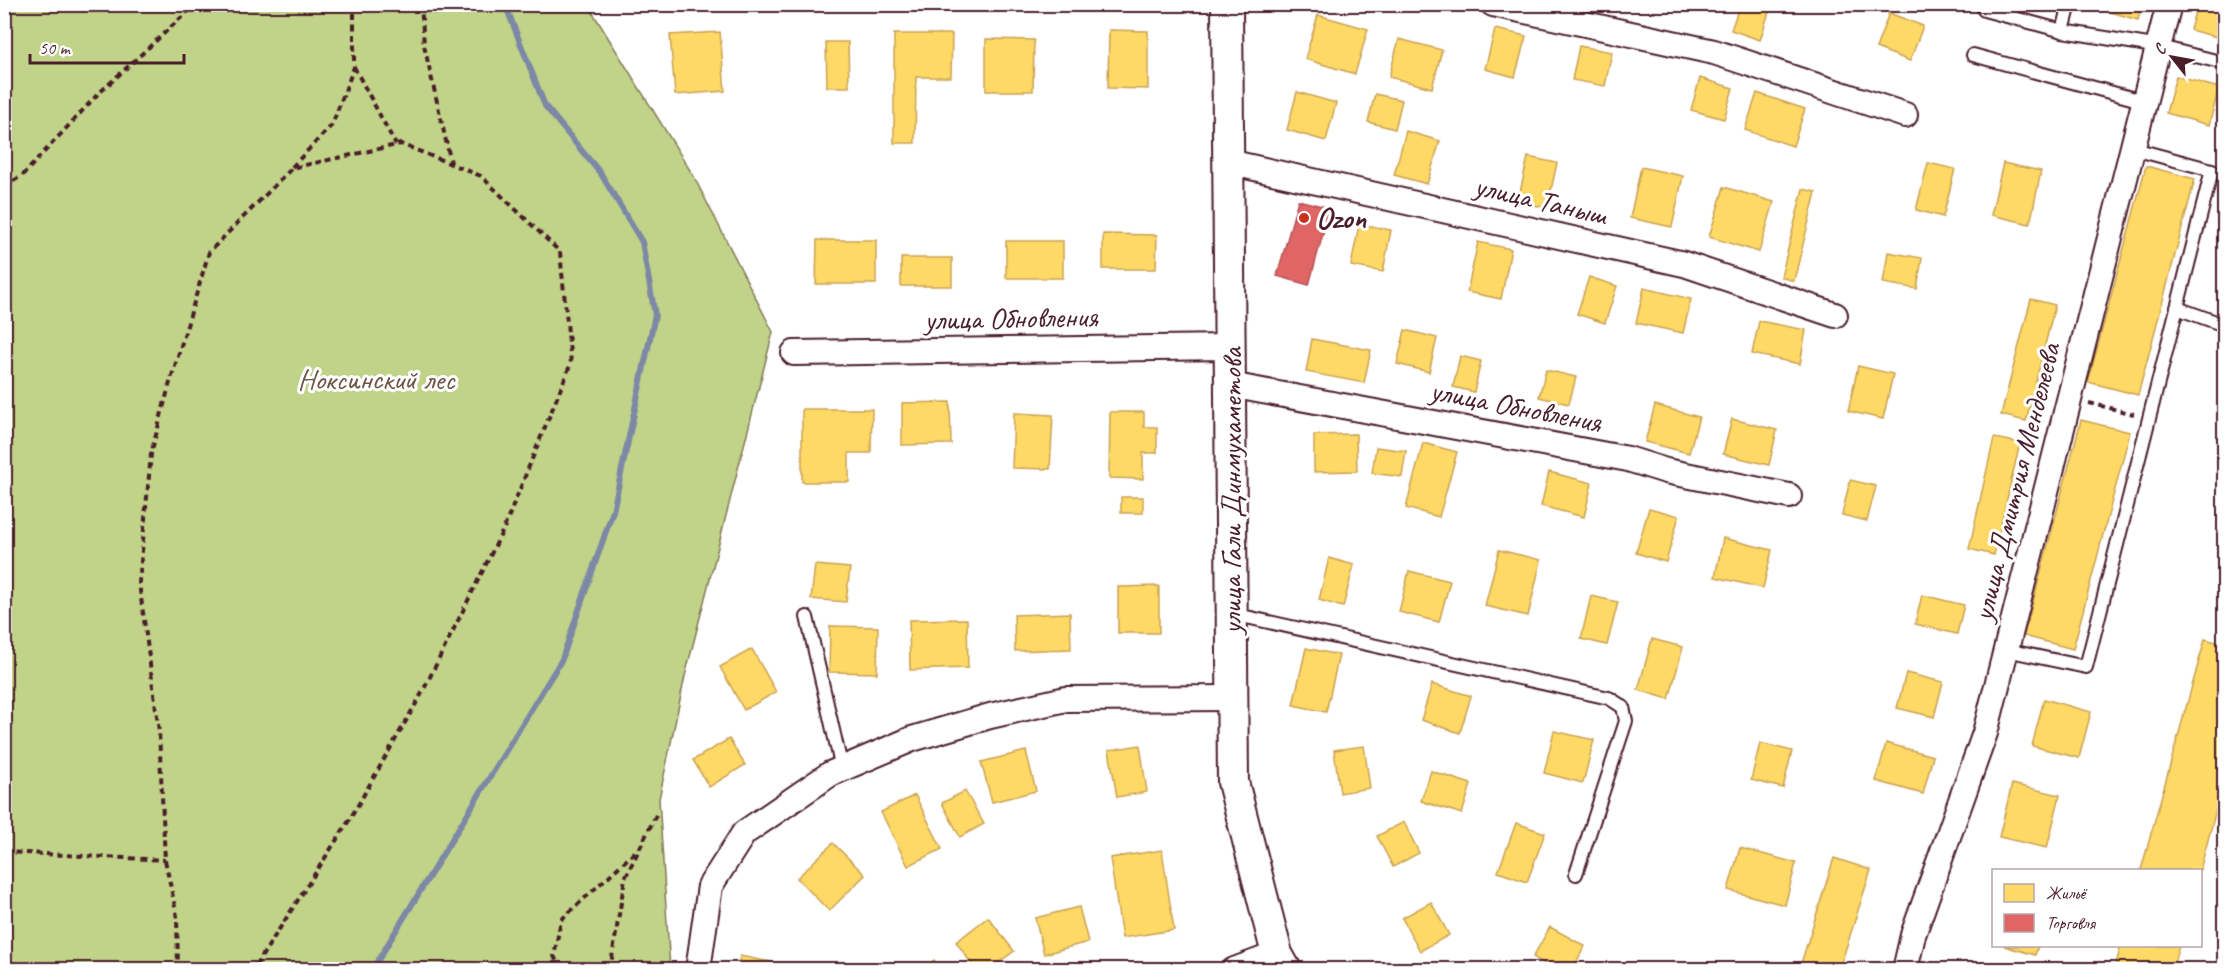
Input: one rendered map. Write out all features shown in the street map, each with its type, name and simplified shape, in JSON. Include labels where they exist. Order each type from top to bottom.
[{"type":"street","name":"улица Гали Динмухаметова","points":[[1227,4],[1233,782],[1282,962]]},
{"type":"street","points":[[1493,4],[1714,52],[1905,115]]},
{"type":"street","name":"улица Дмитрия Менделеева","points":[[1905,969],[1912,935],[1985,732],[2160,47],[2169,4]]},
{"type":"street","name":"улица Таныш","points":[[1228,162],[1684,264],[1835,315]]},
{"type":"street","name":"улица Обновления","points":[[794,353],[1230,347]]},
{"type":"street","name":"улица Обновления","points":[[1230,385],[1628,459],[1666,471],[1789,496]]},
{"type":"street","points":[[698,969],[710,886],[744,833],[830,774],[912,740],[990,716],[1066,699],[1232,698]]},
{"type":"street","points":[[1234,969],[1282,962]]},
{"type":"lane","points":[[2063,31],[2070,4]]},
{"type":"lane","points":[[1983,10],[2063,31],[2160,47],[2224,63]]},
{"type":"lane","points":[[1973,55],[2146,102]]},
{"type":"lane","points":[[2006,650],[2086,667],[2212,170],[2134,149]]},
{"type":"lane","points":[[2177,308],[2224,325]]},
{"type":"lane","points":[[1232,614],[1609,698],[1623,707],[1626,721],[1576,874]]},
{"type":"lane","points":[[807,617],[842,769]]},
{"type":"path","points":[[99,4],[116,10],[122,4]]},
{"type":"path","points":[[4,186],[22,176],[97,95],[196,4]]},
{"type":"path","points":[[178,969],[177,916],[165,860],[159,731],[139,583],[152,454],[210,252],[332,124],[354,67],[354,4]]},
{"type":"path","points":[[421,4],[424,45],[452,164]]},
{"type":"path","points":[[354,67],[396,145]]},
{"type":"path","points":[[254,969],[350,819],[422,693],[504,528],[571,363],[560,252],[481,176],[401,144],[292,168]]},
{"type":"path","points":[[2079,400],[2149,418]]},
{"type":"path","points":[[610,969],[625,878],[657,813]]},
{"type":"path","points":[[561,969],[554,956],[561,920],[640,847]]},
{"type":"path","points":[[4,852],[165,860]]},
{"type":"green space","name":"Ноксинский лес","points":[[4,5],[588,5],[693,175],[773,332],[685,676],[659,799],[670,969],[5,969]]},
{"type":"building: Жильё","points":[[1676,4],[1692,4],[1691,9]]},
{"type":"building: Жильё","points":[[1740,4],[1757,4],[1770,9],[1760,40],[1731,30]]},
{"type":"building: Жильё","points":[[2098,4],[2142,4],[2138,20],[2097,8]]},
{"type":"building: Жильё","points":[[2197,4],[2224,4],[2224,39],[2190,30]]},
{"type":"building: Жильё","points":[[1889,13],[1923,26],[1910,61],[1876,48]]},
{"type":"building: Жильё","points":[[1318,15],[1368,29],[1355,74],[1305,59]]},
{"type":"building: Жильё","points":[[1495,29],[1526,36],[1515,77],[1485,69]]},
{"type":"building: Жильё","points":[[1109,30],[1148,31],[1148,89],[1108,88]]},
{"type":"building: Жильё","points":[[720,32],[725,91],[675,95],[670,35]]},
{"type":"building: Жильё","points":[[894,34],[952,34],[951,77],[916,77],[915,143],[894,143]]},
{"type":"building: Жильё","points":[[986,39],[1034,40],[1033,91],[986,91]]},
{"type":"building: Жильё","points":[[1399,39],[1442,50],[1432,88],[1389,77]]},
{"type":"building: Жильё","points":[[826,42],[848,42],[849,87],[827,87]]},
{"type":"building: Жильё","points":[[1579,46],[1612,52],[1605,86],[1572,80]]},
{"type":"building: Жильё","points":[[2176,76],[2219,88],[2209,125],[2166,113]]},
{"type":"building: Жильё","points":[[1700,78],[1733,88],[1724,119],[1691,110]]},
{"type":"building: Жильё","points":[[1297,92],[1336,103],[1326,141],[1287,130]]},
{"type":"building: Жильё","points":[[1757,93],[1805,109],[1793,146],[1745,130]]},
{"type":"building: Жильё","points":[[1375,94],[1402,100],[1395,129],[1368,122]]},
{"type":"building: Жильё","points":[[1406,131],[1440,141],[1427,184],[1394,175]]},
{"type":"building: Жильё","points":[[1528,157],[1557,163],[1547,208],[1518,201]]},
{"type":"building: Жильё","points":[[1928,163],[1955,169],[1943,217],[1916,210]]},
{"type":"building: Жильё","points":[[2003,163],[2041,171],[2030,224],[1991,215]]},
{"type":"building: Жильё","points":[[2146,166],[2195,179],[2138,395],[2088,382]]},
{"type":"building: Жильё","points":[[1641,167],[1683,176],[1672,227],[1630,218]]},
{"type":"building: Жильё","points":[[1724,187],[1774,202],[1759,252],[1709,237]]},
{"type":"building: Жильё","points":[[1803,189],[1816,192],[1794,281],[1781,277]]},
{"type":"building: Жильё","points":[[1359,224],[1391,230],[1383,272],[1351,266]]},
{"type":"building: Жильё","points":[[1103,234],[1157,235],[1156,269],[1103,269]]},
{"type":"building: Жильё","points":[[817,240],[876,240],[876,284],[816,284]]},
{"type":"building: Жильё","points":[[1006,241],[1063,241],[1063,278],[1006,278]]},
{"type":"building: Жильё","points":[[1478,242],[1511,249],[1501,299],[1467,292]]},
{"type":"building: Жильё","points":[[1888,252],[1922,258],[1917,289],[1883,283]]},
{"type":"building: Жильё","points":[[901,258],[952,258],[952,286],[901,286]]},
{"type":"building: Жильё","points":[[1589,277],[1617,286],[1605,323],[1577,314]]},
{"type":"building: Жильё","points":[[1644,288],[1691,299],[1683,333],[1636,323]]},
{"type":"building: Жильё","points":[[2031,299],[2055,305],[2026,421],[2001,415]]},
{"type":"building: Жильё","points":[[1759,321],[1806,330],[1800,364],[1752,354]]},
{"type":"building: Жильё","points":[[1405,330],[1437,338],[1429,372],[1397,364]]},
{"type":"building: Жильё","points":[[1312,339],[1371,350],[1364,383],[1306,372]]},
{"type":"building: Жильё","points":[[1460,356],[1481,361],[1474,392],[1453,387]]},
{"type":"building: Жильё","points":[[1858,366],[1893,374],[1883,419],[1848,411]]},
{"type":"building: Жильё","points":[[1546,370],[1576,377],[1569,404],[1539,397]]},
{"type":"building: Жильё","points":[[950,402],[951,444],[902,445],[902,403]]},
{"type":"building: Жильё","points":[[1655,405],[1699,417],[1689,453],[1645,442]]},
{"type":"building: Жильё","points":[[802,409],[872,409],[871,453],[849,453],[849,482],[802,482]]},
{"type":"building: Жильё","points":[[1110,412],[1144,412],[1144,427],[1157,427],[1157,453],[1143,453],[1143,479],[1109,478]]},
{"type":"building: Жильё","points":[[1014,413],[1053,415],[1050,469],[1012,468]]},
{"type":"building: Жильё","points":[[1732,419],[1777,430],[1769,465],[1723,454]]},
{"type":"building: Жильё","points":[[2081,420],[2130,432],[2073,649],[2024,636]]},
{"type":"building: Жильё","points":[[1356,434],[1357,471],[1314,472],[1314,435]]},
{"type":"building: Жильё","points":[[1994,438],[2020,443],[1994,555],[1969,549]]},
{"type":"building: Жильё","points":[[1423,443],[1457,452],[1439,517],[1406,508]]},
{"type":"building: Жильё","points":[[1376,447],[1406,451],[1402,477],[1372,473]]},
{"type":"building: Жильё","points":[[1549,472],[1592,483],[1584,517],[1541,506]]},
{"type":"building: Жильё","points":[[1850,480],[1876,486],[1867,521],[1842,515]]},
{"type":"building: Жильё","points":[[1121,497],[1143,497],[1143,513],[1121,513]]},
{"type":"building: Жильё","points":[[1649,508],[1679,516],[1666,562],[1636,553]]},
{"type":"building: Жильё","points":[[1723,538],[1772,550],[1763,588],[1715,577]]},
{"type":"building: Жильё","points":[[1499,550],[1541,560],[1528,616],[1485,606]]},
{"type":"building: Жильё","points":[[1329,558],[1354,565],[1343,607],[1319,600]]},
{"type":"building: Жильё","points":[[815,565],[850,568],[846,602],[811,599]]},
{"type":"building: Жильё","points":[[1409,571],[1450,581],[1439,622],[1399,612]]},
{"type":"building: Жильё","points":[[1159,586],[1159,633],[1118,633],[1118,587]]},
{"type":"building: Жильё","points":[[1922,595],[1964,605],[1957,634],[1915,624]]},
{"type":"building: Жильё","points":[[1591,596],[1618,602],[1607,645],[1581,639]]},
{"type":"building: Жильё","points":[[1070,613],[1071,649],[1015,651],[1014,615]]},
{"type":"building: Жильё","points":[[967,619],[968,668],[910,670],[909,620]]},
{"type":"building: Жильё","points":[[830,626],[878,627],[877,673],[829,672]]},
{"type":"building: Жильё","points":[[1652,639],[1683,647],[1669,699],[1638,690]]},
{"type":"building: Жильё","points":[[2205,639],[2224,644],[2224,780],[2200,869],[2141,869]]},
{"type":"building: Жильё","points":[[1306,648],[1339,655],[1326,712],[1293,705]]},
{"type":"building: Жильё","points":[[752,649],[776,692],[744,710],[720,667]]},
{"type":"building: Жильё","points":[[1906,673],[1943,682],[1934,717],[1897,708]]},
{"type":"building: Жильё","points":[[1432,684],[1471,696],[1460,733],[1421,720]]},
{"type":"building: Жильё","points":[[2044,699],[2091,712],[2079,758],[2032,746]]},
{"type":"building: Жильё","points":[[1554,731],[1594,740],[1583,783],[1544,773]]},
{"type":"building: Жильё","points":[[729,739],[745,765],[709,787],[693,760]]},
{"type":"building: Жильё","points":[[1760,743],[1792,751],[1783,788],[1751,780]]},
{"type":"building: Жильё","points":[[1886,743],[1933,756],[1923,794],[1876,781]]},
{"type":"building: Жильё","points":[[1140,745],[1147,792],[1117,797],[1109,750]]},
{"type":"building: Жильё","points":[[1364,746],[1370,788],[1340,793],[1334,750]]},
{"type":"building: Жильё","points":[[1026,751],[1036,791],[992,802],[981,762]]},
{"type":"building: Жильё","points":[[1431,771],[1471,784],[1462,814],[1421,801]]},
{"type":"building: Жильё","points":[[2012,784],[2060,795],[2047,848],[1999,837]]},
{"type":"building: Жильё","points":[[965,791],[984,824],[960,837],[942,803]]},
{"type":"building: Жильё","points":[[915,795],[942,849],[908,866],[881,812]]},
{"type":"building: Жильё","points":[[1404,822],[1419,853],[1393,867],[1377,836]]},
{"type":"building: Жильё","points":[[1516,823],[1545,833],[1527,882],[1498,872]]},
{"type":"building: Жильё","points":[[833,843],[865,875],[829,911],[797,878]]},
{"type":"building: Жильё","points":[[1740,848],[1796,863],[1785,905],[1728,890]]},
{"type":"building: Жильё","points":[[1162,850],[1174,930],[1122,938],[1110,858]]},
{"type":"building: Жильё","points":[[1834,858],[1871,870],[1839,970],[1799,970]]},
{"type":"building: Жильё","points":[[1431,902],[1449,935],[1420,951],[1402,918]]},
{"type":"building: Жильё","points":[[1079,907],[1088,942],[1044,954],[1035,918]]},
{"type":"building: Жильё","points":[[988,917],[1014,951],[989,970],[976,970],[956,942]]},
{"type":"building: Жильё","points":[[1550,927],[1585,946],[1572,970],[1555,970],[1533,957]]},
{"type":"building: Жильё","points":[[2007,947],[2038,947],[2035,955]]},
{"type":"building: Жильё","points":[[2121,947],[2179,947],[2172,970],[2114,970]]},
{"type":"building: Жильё","points":[[740,956],[782,964],[781,970],[737,970]]},
{"type":"building: Жильё","points":[[934,960],[941,970],[921,970]]},
{"type":"building: Торговля","points":[[1298,200],[1330,208],[1309,285],[1277,276]]},
{"type":"waterway","points":[[372,970],[562,659],[613,511],[655,315],[642,242],[601,174],[545,106],[505,4]]},
{"type":"place","name":"Ozon","points":[[1304,218]]}]
